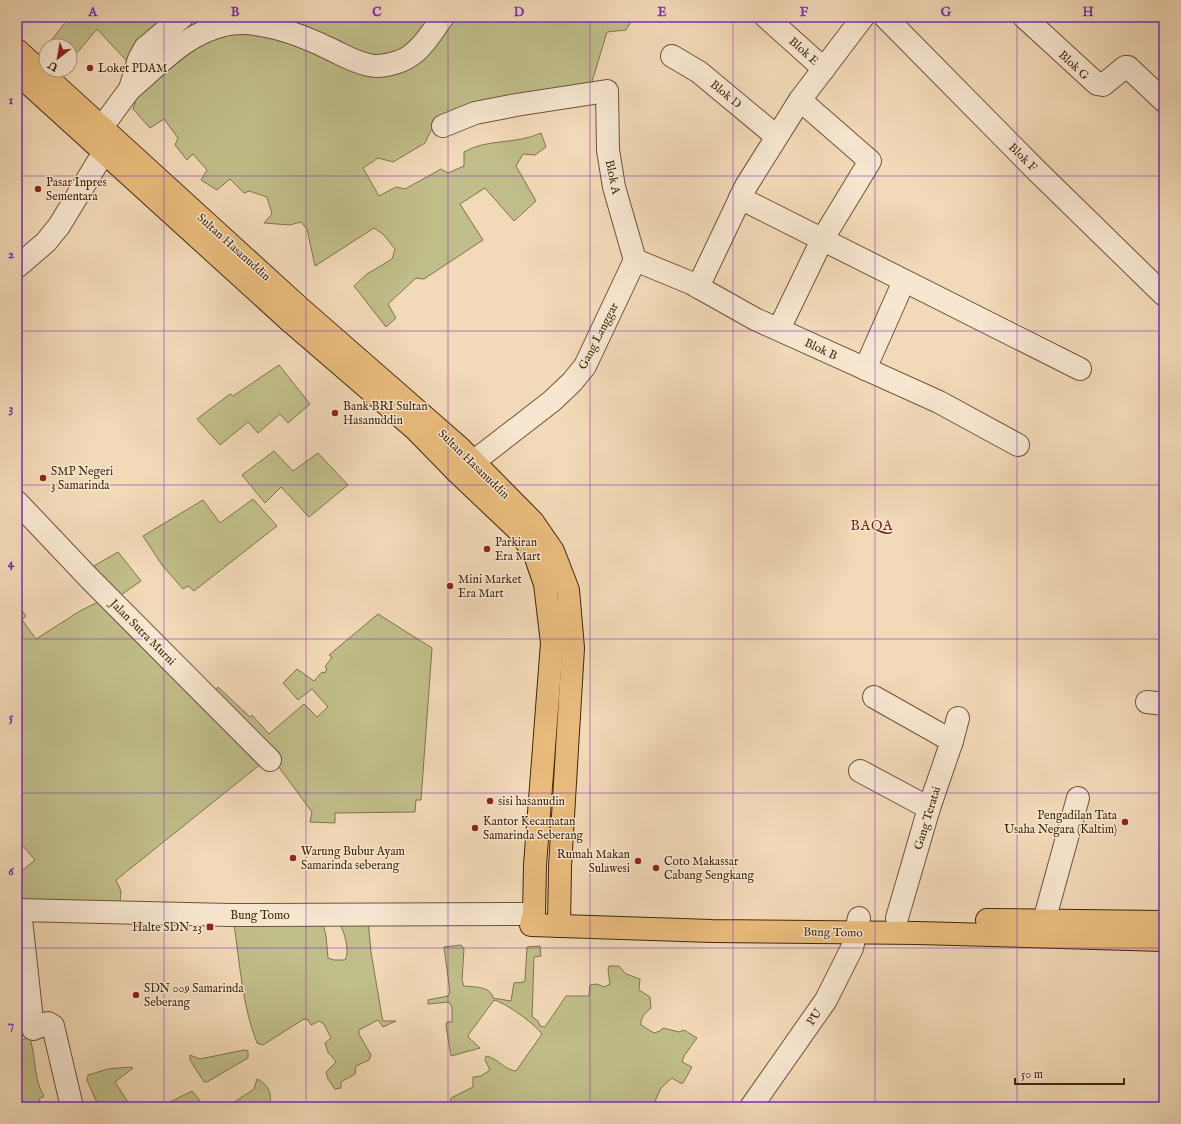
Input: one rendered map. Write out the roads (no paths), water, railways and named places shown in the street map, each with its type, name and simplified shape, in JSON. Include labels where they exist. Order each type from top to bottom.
[{"type":"main road","name":"Sultan Hasanuddin","points":[[17,50],[294,302],[466,468],[518,530],[535,555],[545,584],[552,643],[532,919]]},
{"type":"main road","name":"Sultan Hasanuddin","points":[[17,72],[292,323],[416,430],[534,522],[555,557],[568,590],[573,648],[560,867],[559,921]]},
{"type":"main road","points":[[547,714],[570,717]]},
{"type":"main road","points":[[535,865],[560,867]]},
{"type":"main road","name":"Bung Tomo","points":[[857,925],[897,918],[1164,922]]},
{"type":"main road","name":"Bung Tomo","points":[[532,919],[559,921],[857,925],[1164,940]]},
{"type":"street","points":[[130,89],[139,59],[145,48],[182,17]]},
{"type":"street","points":[[102,127],[130,89],[158,62],[194,36],[225,24],[242,23],[277,29],[316,42],[349,59],[370,66],[382,66],[409,57],[422,44],[443,17]]},
{"type":"street","name":"Blok E","points":[[766,17],[824,69]]},
{"type":"street","points":[[702,289],[740,198],[776,136],[800,100],[863,17]]},
{"type":"street","name":"Blok F","points":[[884,17],[1037,171],[1164,295]]},
{"type":"street","name":"Blok G","points":[[1024,17],[1097,84],[1103,85],[1125,67],[1128,67],[1164,101]]},
{"type":"street","name":"Blok D","points":[[672,56],[699,72],[776,136]]},
{"type":"street","name":"Blok A","points":[[443,126],[475,114],[509,106],[607,91],[608,150],[614,187],[635,260]]},
{"type":"street","points":[[779,329],[822,240],[870,161],[800,100]]},
{"type":"street","points":[[17,267],[46,242],[59,226],[104,152]]},
{"type":"street","points":[[740,198],[1080,370]]},
{"type":"street","name":"Blok B","points":[[635,260],[683,279],[736,309],[939,402],[1018,445]]},
{"type":"street","name":"Gang Langgar","points":[[466,468],[552,401],[572,382],[585,366],[635,260]]},
{"type":"street","points":[[865,369],[904,281]]},
{"type":"street","name":"Jalan Sutra Murni","points":[[17,502],[99,588],[270,760]]},
{"type":"street","points":[[874,697],[952,741]]},
{"type":"street","name":"Gang Teratai","points":[[897,918],[929,808],[952,741],[958,718]]},
{"type":"street","points":[[860,771],[929,808]]},
{"type":"street","points":[[1044,921],[1078,798]]},
{"type":"street","points":[[19,910],[26,1032],[48,1023],[53,1026],[72,1107]]},
{"type":"street","name":"Bung Tomo","points":[[19,910],[182,914],[504,915],[532,919]]},
{"type":"street","name":"PU","points":[[751,1107],[826,1000],[852,948],[857,925]]},
{"type":"place","name":"Loket PDAM","points":[[90,68]]},
{"type":"place","name":"Pasar Inpres Sementara","points":[[38,189]]},
{"type":"place","name":"Bank BRI Sultan Hasanuddin","points":[[335,413]]},
{"type":"place","name":"SMP Negeri 3 Samarinda","points":[[43,478]]},
{"type":"place","name":"Parkiran Era Mart","points":[[487,549]]},
{"type":"place","name":"Mini Market Era Mart","points":[[450,586]]},
{"type":"place","name":"sisi hasanudin","points":[[490,801]]},
{"type":"place","name":"Pengadilan Tata Usaha Negara (Kaltim)","points":[[1125,822]]},
{"type":"place","name":"Kantor Kecamatan Samarinda Seberang","points":[[475,828]]},
{"type":"place","name":"Warung Bubur Ayam Samarinda seberang","points":[[293,858]]},
{"type":"place","name":"Rumah Makan Sulawesi","points":[[638,861]]},
{"type":"place","name":"Coto Makassar Cabang Sengkang","points":[[656,868]]},
{"type":"place","name":"Halte SDN 23","points":[[210,927]]},
{"type":"place","name":"SDN 009 Samarinda Seberang","points":[[136,995]]},
{"type":"district","name":"BAQA","points":[[872,525]]}]
